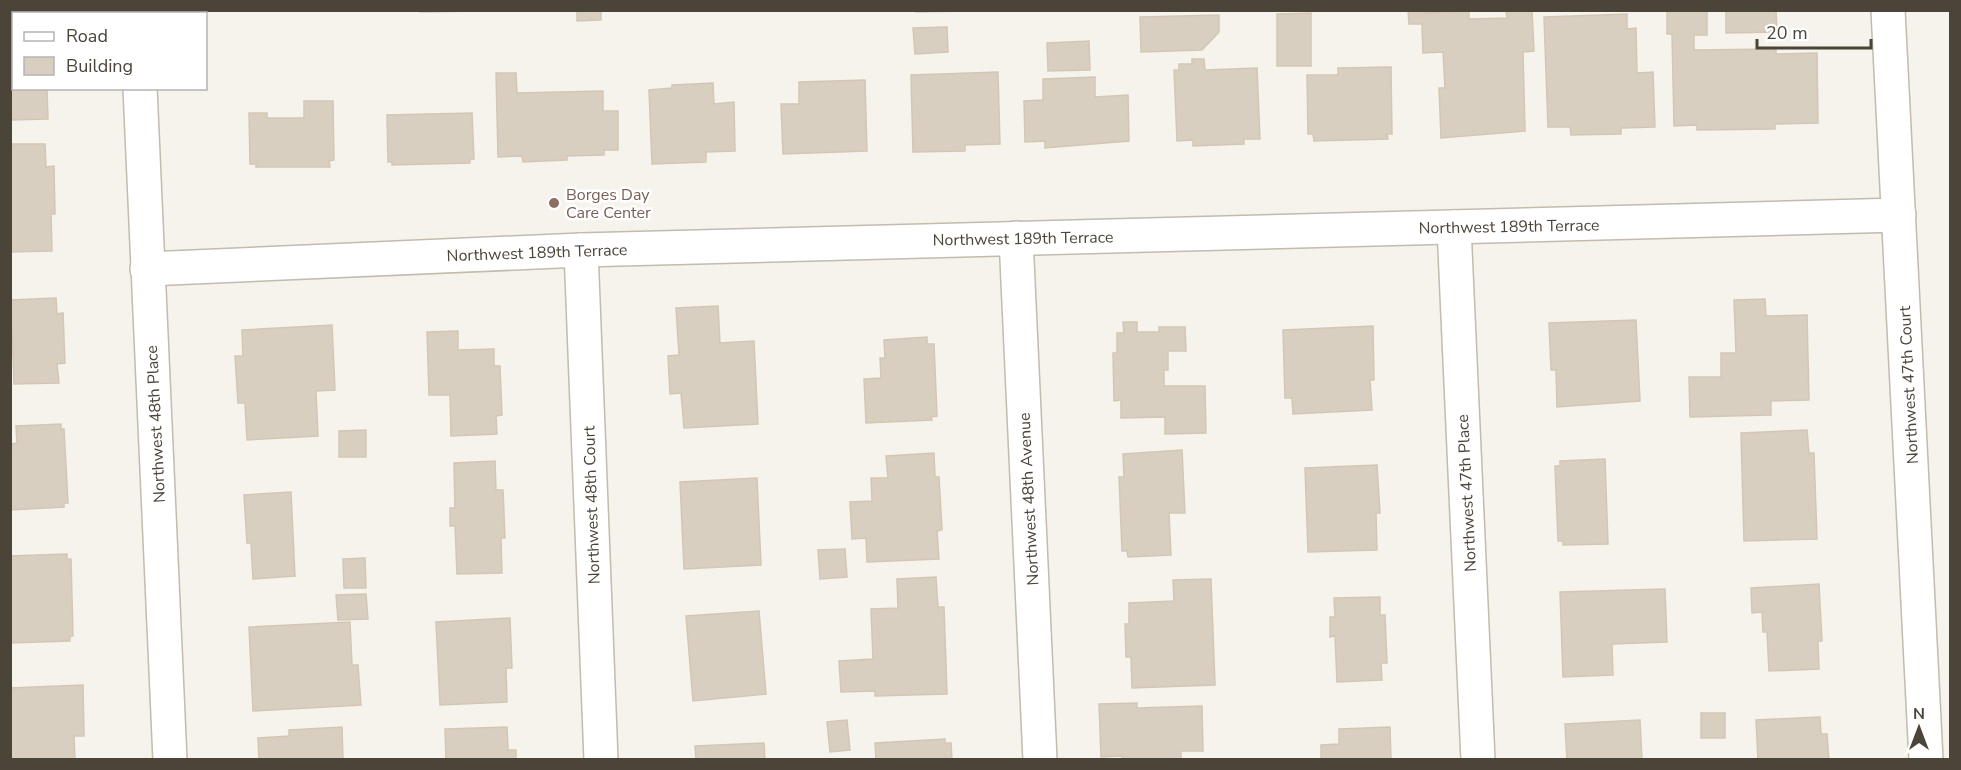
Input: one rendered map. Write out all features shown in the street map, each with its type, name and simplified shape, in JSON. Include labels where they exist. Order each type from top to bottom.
[{"type":"street","name":"Northwest 47th Court","points":[[1888,10],[1926,759]]},
{"type":"street","name":"Northwest 48th Place","points":[[140,90],[170,759]]},
{"type":"street","name":"Northwest 189th Terrace","points":[[147,269],[581,250],[1899,216]]},
{"type":"street","name":"Northwest 47th Place","points":[[1454,227],[1478,759]]},
{"type":"street","name":"Northwest 48th Avenue","points":[[1016,238],[1040,759]]},
{"type":"street","name":"Northwest 48th Court","points":[[581,250],[601,759]]},
{"type":"building","points":[[420,10],[478,10],[478,11],[420,12]]},
{"type":"building","points":[[577,10],[601,10],[601,20],[577,21]]},
{"type":"building","points":[[916,10],[968,10],[968,11],[916,12]]},
{"type":"building","points":[[1408,10],[1424,10],[1424,13],[1469,11],[1469,19],[1507,18],[1506,11],[1532,10],[1534,51],[1523,52],[1525,131],[1441,138],[1439,88],[1445,88],[1443,52],[1423,53],[1422,24],[1409,24]]},
{"type":"building","points":[[1667,10],[1707,10],[1707,35],[1694,35],[1694,50],[1776,49],[1776,54],[1817,53],[1818,123],[1775,124],[1775,129],[1697,130],[1697,125],[1674,126],[1672,34],[1667,34]]},
{"type":"building","points":[[1726,10],[1776,10],[1777,32],[1726,33]]},
{"type":"building","points":[[1311,13],[1311,66],[1277,66],[1277,14]]},
{"type":"building","points":[[1627,14],[1627,29],[1636,28],[1637,73],[1653,72],[1655,127],[1621,128],[1621,134],[1571,135],[1570,127],[1548,127],[1544,17]]},
{"type":"building","points":[[1219,15],[1219,32],[1202,50],[1141,52],[1140,17]]},
{"type":"building","points":[[947,27],[948,52],[915,54],[913,28]]},
{"type":"building","points":[[10,36],[12,36],[12,90],[47,90],[48,119],[10,120]]},
{"type":"building","points":[[1089,41],[1090,70],[1048,71],[1047,43]]},
{"type":"building","points":[[1192,59],[1204,59],[1205,70],[1257,68],[1260,139],[1244,139],[1244,144],[1193,146],[1193,140],[1177,141],[1174,70],[1179,70],[1179,64],[1192,64]]},
{"type":"building","points":[[1391,67],[1392,134],[1387,134],[1388,139],[1314,141],[1313,134],[1308,134],[1307,75],[1338,75],[1338,68]]},
{"type":"building","points":[[998,72],[1000,144],[965,145],[965,151],[913,152],[911,75]]},
{"type":"building","points":[[496,73],[516,73],[517,93],[603,91],[603,111],[618,111],[618,150],[604,150],[604,155],[567,156],[567,160],[523,162],[522,156],[498,157]]},
{"type":"building","points":[[1095,77],[1095,97],[1128,95],[1129,141],[1045,148],[1045,141],[1025,142],[1024,101],[1043,100],[1043,79]]},
{"type":"building","points":[[865,80],[867,151],[783,154],[781,104],[799,104],[799,82]]},
{"type":"building","points":[[713,83],[714,104],[734,102],[735,151],[706,152],[706,162],[652,164],[649,90],[672,88],[672,85]]},
{"type":"building","points":[[304,101],[333,101],[334,160],[329,161],[330,167],[256,167],[256,164],[250,164],[249,113],[267,113],[267,118],[304,118]]},
{"type":"building","points":[[472,113],[474,159],[470,159],[470,163],[392,165],[392,162],[388,162],[387,115]]},
{"type":"building","points":[[10,144],[45,144],[46,167],[54,166],[55,214],[51,214],[52,251],[10,252]]},
{"type":"building","points":[[56,298],[57,314],[63,313],[65,363],[57,364],[59,383],[14,384],[11,300]]},
{"type":"building","points":[[1765,299],[1766,316],[1807,315],[1809,400],[1771,401],[1771,415],[1690,417],[1689,377],[1721,377],[1721,353],[1736,353],[1734,300]]},
{"type":"building","points":[[718,306],[720,343],[754,341],[758,424],[684,428],[681,393],[670,394],[668,356],[679,355],[676,308]]},
{"type":"building","points":[[1636,320],[1640,401],[1557,407],[1556,370],[1551,370],[1549,323]]},
{"type":"building","points":[[1123,322],[1137,322],[1137,332],[1159,332],[1159,327],[1185,327],[1186,351],[1168,351],[1168,370],[1164,370],[1164,386],[1205,386],[1206,433],[1165,434],[1165,417],[1121,418],[1121,400],[1114,401],[1113,353],[1117,353],[1117,333],[1124,333]]},
{"type":"building","points":[[332,325],[335,390],[316,391],[318,436],[247,440],[245,403],[238,403],[235,356],[243,356],[242,330]]},
{"type":"building","points":[[1373,326],[1374,380],[1370,380],[1372,410],[1293,414],[1292,398],[1285,398],[1283,330]]},
{"type":"building","points":[[458,331],[458,350],[494,349],[494,366],[500,366],[502,415],[496,416],[497,434],[451,436],[450,395],[429,395],[427,332]]},
{"type":"building","points":[[927,337],[927,344],[934,344],[937,416],[931,417],[932,420],[866,423],[864,379],[881,378],[880,358],[885,358],[884,340]]},
{"type":"building","points":[[61,424],[61,429],[64,429],[68,503],[64,503],[64,507],[10,510],[10,457],[12,444],[17,443],[16,426]]},
{"type":"building","points":[[366,430],[366,457],[339,457],[339,431]]},
{"type":"building","points":[[1807,430],[1809,453],[1814,453],[1817,539],[1744,541],[1741,433]]},
{"type":"building","points":[[1182,450],[1185,513],[1169,513],[1171,555],[1128,557],[1127,551],[1122,551],[1119,477],[1124,477],[1123,454]]},
{"type":"building","points":[[934,453],[935,477],[939,477],[942,530],[937,531],[939,559],[867,562],[866,538],[852,539],[850,502],[872,501],[871,478],[888,478],[886,456]]},
{"type":"building","points":[[1605,459],[1608,544],[1563,545],[1563,541],[1558,541],[1555,466],[1560,466],[1560,461]]},
{"type":"building","points":[[495,461],[496,490],[503,490],[505,538],[501,538],[502,573],[457,574],[455,526],[450,526],[450,508],[455,508],[454,463]]},
{"type":"building","points":[[1377,465],[1380,513],[1376,513],[1377,550],[1308,552],[1305,468]]},
{"type":"building","points":[[757,478],[761,565],[684,569],[680,482]]},
{"type":"building","points":[[291,492],[295,576],[253,579],[251,543],[247,543],[244,495]]},
{"type":"building","points":[[845,549],[847,577],[820,579],[818,550]]},
{"type":"building","points":[[67,554],[67,559],[71,559],[73,636],[70,636],[70,641],[10,643],[10,556]]},
{"type":"building","points":[[365,558],[366,588],[344,588],[343,559]]},
{"type":"building","points":[[936,577],[938,607],[944,607],[947,694],[875,696],[875,691],[841,692],[839,661],[873,659],[871,609],[898,608],[897,579]]},
{"type":"building","points":[[1211,579],[1215,685],[1132,688],[1131,657],[1126,657],[1125,624],[1129,624],[1129,603],[1174,601],[1173,580]]},
{"type":"building","points":[[1819,584],[1822,641],[1818,641],[1819,669],[1769,671],[1767,632],[1763,632],[1762,612],[1752,613],[1751,588]]},
{"type":"building","points":[[1665,589],[1667,642],[1612,644],[1613,675],[1563,677],[1560,592]]},
{"type":"building","points":[[366,594],[368,619],[338,620],[336,595]]},
{"type":"building","points":[[1380,597],[1380,615],[1385,615],[1387,663],[1381,663],[1382,680],[1337,682],[1335,636],[1330,637],[1330,617],[1335,617],[1334,598]]},
{"type":"building","points":[[759,611],[766,694],[693,701],[686,616]]},
{"type":"building","points":[[510,618],[512,668],[506,668],[507,702],[440,705],[436,622]]},
{"type":"building","points":[[350,622],[352,665],[358,665],[361,705],[253,711],[249,627]]},
{"type":"building","points":[[83,685],[84,736],[74,736],[75,760],[10,760],[10,688]]},
{"type":"building","points":[[1137,703],[1137,708],[1202,706],[1203,751],[1181,751],[1181,760],[1123,760],[1122,756],[1101,757],[1099,704]]},
{"type":"building","points":[[1701,713],[1725,713],[1725,738],[1701,738]]},
{"type":"building","points":[[1820,717],[1821,734],[1827,734],[1829,760],[1758,760],[1756,720]]},
{"type":"building","points":[[847,720],[850,750],[830,752],[827,722]]},
{"type":"building","points":[[1640,720],[1642,760],[1567,760],[1565,724]]},
{"type":"building","points":[[342,727],[343,760],[259,760],[258,738],[289,736],[289,730]]},
{"type":"building","points":[[507,727],[508,750],[516,750],[516,760],[446,760],[445,729]]},
{"type":"building","points":[[1390,727],[1391,760],[1321,760],[1321,745],[1339,744],[1339,729]]},
{"type":"building","points":[[945,739],[945,743],[951,743],[952,760],[876,760],[875,743]]},
{"type":"building","points":[[764,743],[765,760],[696,760],[695,746]]},
{"type":"place","name":"Borges Day Care Center","points":[[554,203]]}]
